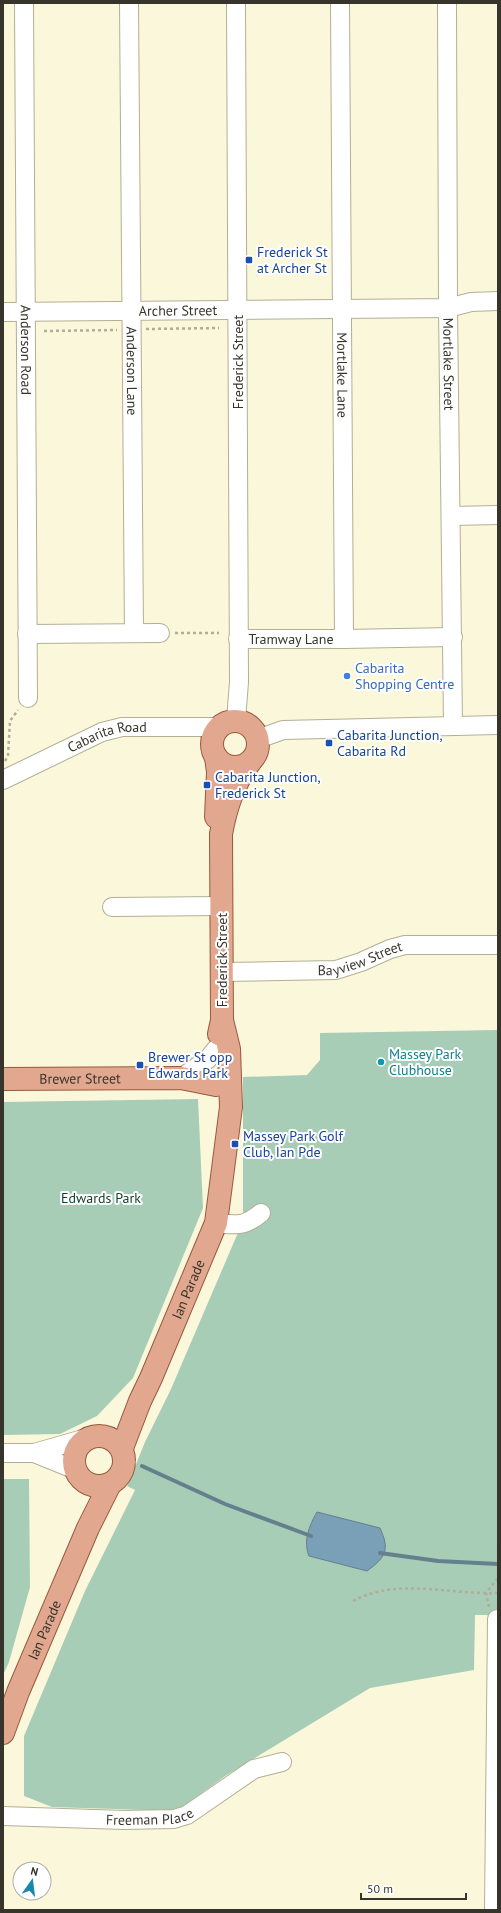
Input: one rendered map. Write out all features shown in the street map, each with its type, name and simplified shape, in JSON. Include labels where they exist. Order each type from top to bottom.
[{"type":"main road","points":[[227,724],[250,726],[258,739],[257,752],[250,762],[236,767],[221,762],[216,757],[213,752],[212,740],[227,724]]},
{"type":"main road","name":"Frederick Street","points":[[216,757],[218,772],[216,816],[221,834]]},
{"type":"main road","name":"Frederick Street","points":[[222,1020],[221,834],[226,807],[231,792],[239,776],[250,762]]},
{"type":"main road","name":"Ian Parade","points":[[129,1452],[140,1401],[152,1378],[216,1223],[221,1195],[222,1172],[220,1069],[229,1049],[222,1020]]},
{"type":"main road","name":"Brewer Street","points":[[3,1079],[181,1078],[220,1069]]},
{"type":"main road","name":"Ian Parade","points":[[94,1436],[140,1401]]},
{"type":"main road","points":[[94,1436],[111,1438],[129,1452],[125,1456],[122,1473],[117,1480],[118,1484],[94,1486],[81,1476],[74,1462],[76,1451],[83,1441],[94,1436]]},
{"type":"main road","name":"Ian Parade","points":[[81,1476],[88,1528]]},
{"type":"main road","name":"Ian Parade","points":[[3,1733],[18,1692],[88,1528],[118,1484]]},
{"type":"street","name":"Anderson Road","points":[[24,3],[28,698]]},
{"type":"street","name":"Anderson Lane","points":[[129,3],[130,311],[134,633]]},
{"type":"street","name":"Frederick Street","points":[[227,724],[238,697],[236,3]]},
{"type":"street","name":"Mortlake Lane","points":[[340,3],[344,639]]},
{"type":"street","name":"Mortlake Street","points":[[447,3],[448,308],[453,726]]},
{"type":"street","name":"Archer Street","points":[[3,312],[448,308],[471,302],[498,301]]},
{"type":"street","points":[[451,516],[498,515]]},
{"type":"street","points":[[27,634],[160,633]]},
{"type":"street","points":[[344,639],[453,637]]},
{"type":"street","name":"Tramway Lane","points":[[238,639],[344,639]]},
{"type":"street","name":"Cabarita Road","points":[[3,780],[102,732],[122,727],[227,724]]},
{"type":"street","points":[[258,739],[283,730],[498,725]]},
{"type":"street","points":[[112,907],[221,906]]},
{"type":"street","name":"Bayview Street","points":[[222,972],[336,970],[361,962],[390,949],[406,946],[498,945]]},
{"type":"street","points":[[216,1223],[236,1225],[250,1223],[262,1213]]},
{"type":"street","points":[[3,1453],[34,1453],[94,1436]]},
{"type":"street","points":[[34,1453],[81,1476]]},
{"type":"street","points":[[494,1910],[497,1619]]},
{"type":"street","name":"Freeman Place","points":[[3,1816],[124,1820],[174,1819],[187,1815],[254,1769],[282,1762]]},
{"type":"path","points":[[160,633],[219,633]]},
{"type":"path","points":[[3,765],[8,756],[10,721],[28,698]]},
{"type":"path","points":[[118,1484],[129,1452]]},
{"type":"path","points":[[486,1593],[498,1578],[498,1539]]},
{"type":"path","points":[[353,1601],[366,1594],[405,1588],[498,1593]]},
{"type":"path","points":[[486,1593],[490,1609],[497,1619]]},
{"type":"green space","points":[[498,1030],[498,1615],[475,1615],[474,1670],[370,1688],[225,1776],[177,1811],[52,1807],[24,1796],[24,1736],[85,1591],[135,1490],[127,1486],[145,1442],[171,1389],[243,1221],[243,1077],[307,1075],[320,1060],[320,1033]]},
{"type":"green space","name":"Edwards Park","points":[[198,1099],[203,1208],[133,1378],[97,1416],[60,1434],[3,1435],[3,1102]]},
{"type":"green space","points":[[3,1479],[29,1479],[30,1587],[9,1662],[3,1675]]},
{"type":"water","points":[[317,1512],[380,1528],[385,1542],[382,1557],[367,1571],[309,1556],[307,1550],[307,1539]]},
{"type":"waterway","points":[[142,1466],[225,1504],[311,1536]]},
{"type":"waterway","points":[[380,1553],[438,1561],[498,1564]]},
{"type":"place","name":"Frederick St at Archer St","points":[[249,260]]},
{"type":"place","name":"Cabarita Shopping Centre","points":[[347,676]]},
{"type":"place","name":"Cabarita Junction, Cabarita Rd","points":[[329,743]]},
{"type":"place","name":"Cabarita Junction, Frederick St","points":[[207,785]]},
{"type":"place","name":"Massey Park Clubhouse","points":[[381,1062]]},
{"type":"place","name":"Brewer St opp Edwards Park","points":[[140,1065]]},
{"type":"place","name":"Massey Park Golf Club, Ian Pde","points":[[235,1144]]}]
